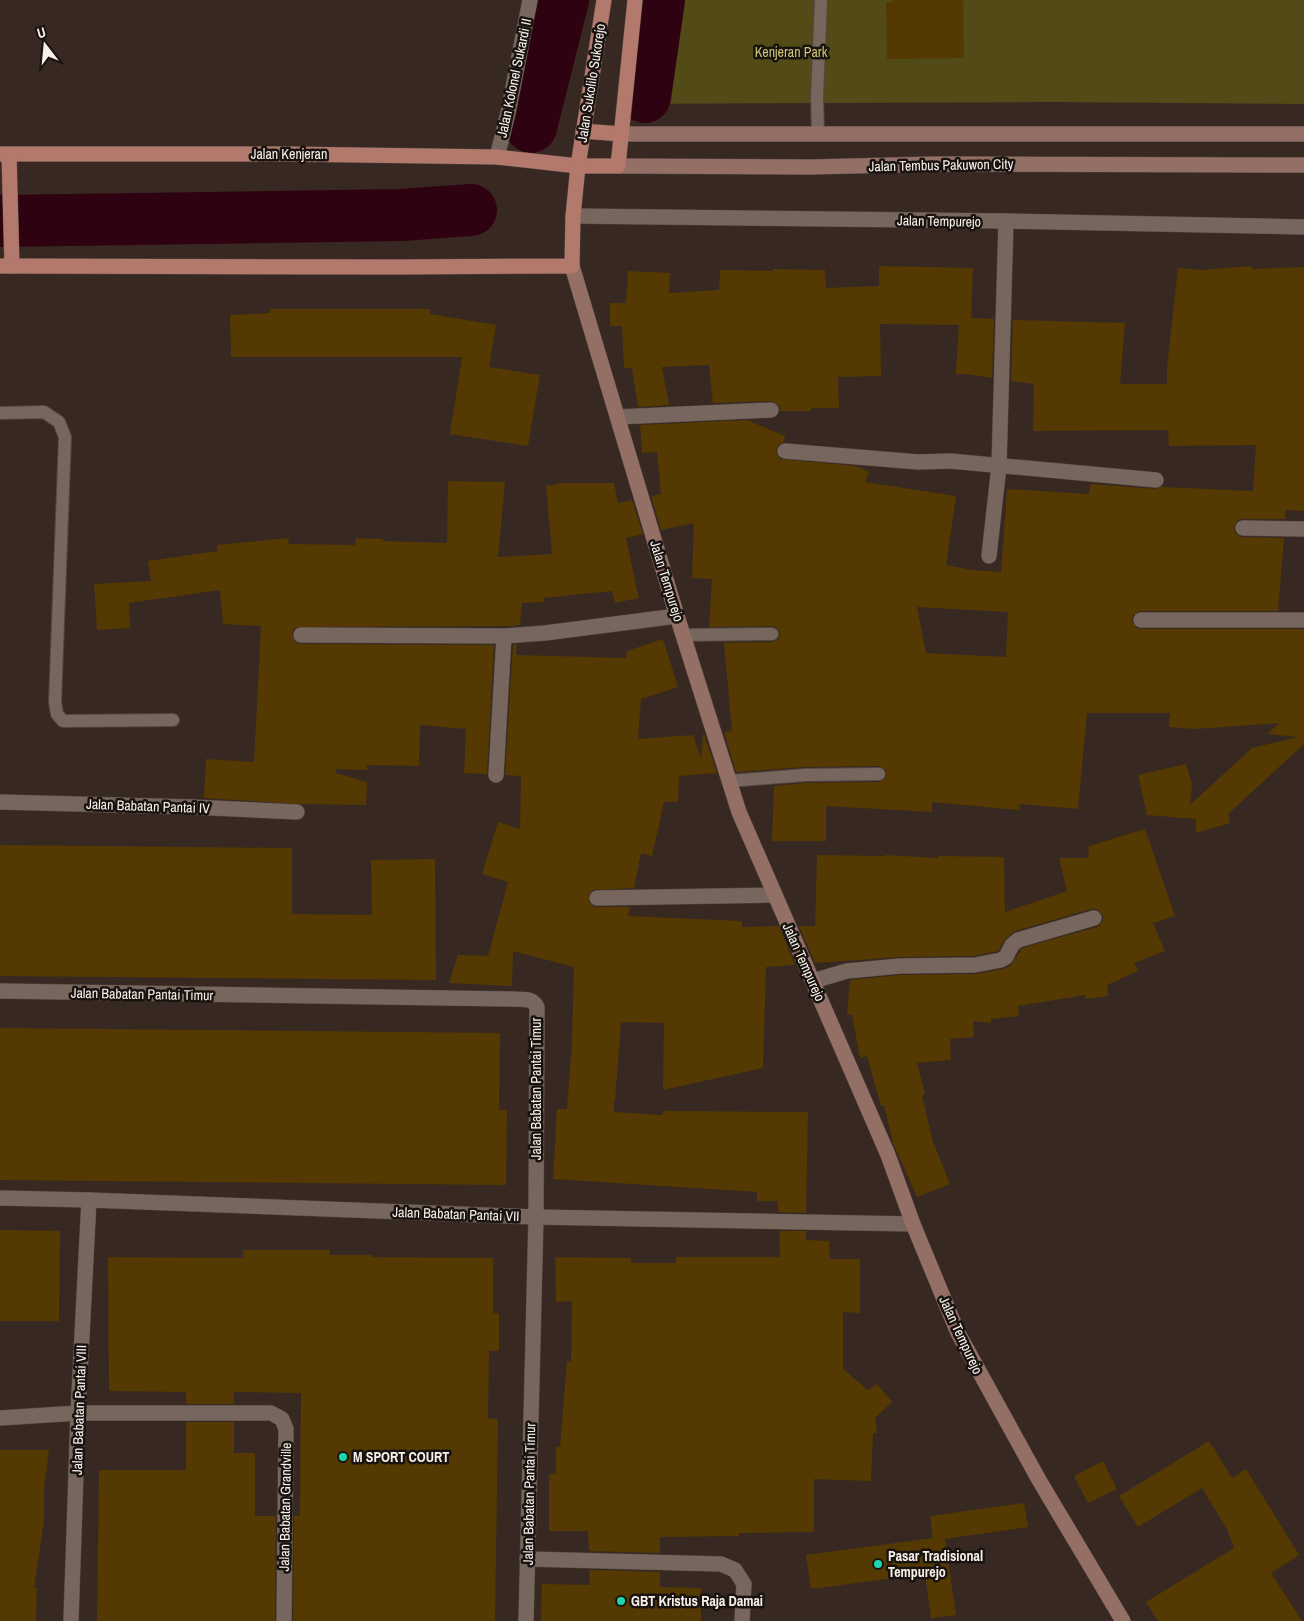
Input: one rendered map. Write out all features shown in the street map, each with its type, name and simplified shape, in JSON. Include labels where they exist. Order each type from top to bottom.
[{"type":"main road","name":"Jalan Sukolilo Sukorejo","points":[[572,266],[573,216],[578,166],[604,0]]},
{"type":"main road","points":[[618,166],[634,0]]},
{"type":"main road","name":"Jalan Tembus Pakuwon City","points":[[583,131],[621,134],[818,135],[1304,134]]},
{"type":"main road","name":"Jalan Kenjeran","points":[[6,156],[286,154],[497,157],[578,166]]},
{"type":"main road","points":[[6,156],[8,263],[399,267],[572,266]]},
{"type":"main road","name":"Jalan Tembus Pakuwon City","points":[[578,166],[811,167],[935,164],[1304,165]]},
{"type":"main road","name":"Jalan Tempurejo","points":[[572,266],[683,635],[739,812],[888,1155],[913,1224],[958,1333],[1030,1463],[1123,1621]]},
{"type":"street","name":"Jalan Kolonel Sukardi II","points":[[497,157],[508,113],[528,2]]},
{"type":"street","name":"Jalan Tempurejo","points":[[573,216],[1006,221],[1304,227]]},
{"type":"street","points":[[988,556],[999,466],[1006,221]]},
{"type":"street","points":[[618,417],[771,410]]},
{"type":"street","points":[[784,451],[918,462],[950,461],[1156,480]]},
{"type":"street","points":[[1244,528],[1304,529]]},
{"type":"street","points":[[301,635],[504,636],[545,633],[678,616]]},
{"type":"street","points":[[1141,620],[1304,620]]},
{"type":"street","points":[[496,775],[504,636]]},
{"type":"street","name":"Jalan Babatan Pantai IV","points":[[0,802],[191,806],[297,812]]},
{"type":"street","points":[[597,898],[774,895]]},
{"type":"street","points":[[813,981],[848,971],[900,966],[976,965],[1001,960],[1006,957],[1012,945],[1018,940],[1094,918]]},
{"type":"street","name":"Jalan Babatan Pantai Timur","points":[[0,991],[531,1000],[534,1002],[537,1007],[536,1217],[526,1621]]},
{"type":"street","name":"Jalan Babatan Pantai VII","points":[[0,1198],[536,1217],[913,1224]]},
{"type":"street","name":"Jalan Babatan Pantai VIII","points":[[72,1621],[78,1413],[89,1200]]},
{"type":"street","name":"Jalan Babatan Grandville","points":[[0,1418],[78,1413],[271,1413],[282,1419],[286,1429],[284,1621]]},
{"type":"street","points":[[527,1559],[721,1564],[735,1570],[744,1584],[742,1621]]},
{"type":"lane","points":[[818,135],[817,97],[822,0]]},
{"type":"lane","points":[[0,413],[44,412],[59,422],[66,437],[55,702],[57,714],[63,721],[173,720]]},
{"type":"lane","points":[[683,635],[772,634]]},
{"type":"lane","points":[[729,781],[805,775],[879,774]]},
{"type":"green space","name":"Kenjeran Park","points":[[632,0],[1304,0],[1304,104],[1052,102],[622,104]]},
{"type":"building","points":[[893,0],[963,0],[964,58],[887,59],[886,2],[893,2]]},
{"type":"building","points":[[879,266],[973,268],[971,318],[994,319],[992,378],[956,374],[959,325],[880,324],[881,376],[838,377],[839,408],[811,408],[811,411],[780,411],[779,405],[771,401],[713,403],[709,365],[662,367],[669,405],[638,407],[632,368],[624,368],[622,326],[610,326],[610,303],[626,303],[628,271],[670,273],[669,293],[719,290],[720,270],[825,270],[826,288],[879,286]]},
{"type":"building","points":[[1251,266],[1252,269],[1304,267],[1304,511],[1286,510],[1285,519],[1238,520],[1234,527],[1235,533],[1242,537],[1284,538],[1278,611],[1141,611],[1133,615],[1132,620],[1136,628],[1141,629],[1304,629],[1304,744],[1228,814],[1230,823],[1196,833],[1196,819],[1147,815],[1138,775],[1186,764],[1192,784],[1190,805],[1252,748],[1299,737],[1267,734],[1279,723],[1195,729],[1169,727],[1170,713],[1087,713],[1078,809],[1020,804],[1019,810],[932,802],[932,812],[826,806],[826,841],[772,841],[774,786],[805,783],[879,782],[886,778],[886,770],[879,766],[805,767],[736,772],[724,732],[732,731],[724,643],[773,642],[779,638],[780,633],[776,627],[772,626],[709,627],[712,579],[692,578],[694,523],[661,530],[651,496],[661,494],[657,452],[642,453],[640,425],[747,420],[785,436],[784,442],[778,445],[776,450],[780,459],[856,466],[869,472],[865,482],[956,496],[946,565],[972,570],[1001,572],[1007,489],[1089,494],[1090,484],[1155,489],[1162,487],[1253,491],[1256,445],[1169,446],[1168,430],[1033,431],[1034,384],[1011,381],[1013,320],[1125,323],[1120,384],[1167,384],[1167,368],[1178,268],[1201,270]],"holes":[[[917,607],[1008,612],[1006,657],[926,653]]]},
{"type":"building","points":[[270,309],[430,309],[430,314],[496,325],[489,367],[540,375],[528,446],[450,434],[462,357],[231,357],[230,315],[270,313]]},
{"type":"building","points":[[448,481],[505,482],[498,557],[552,554],[546,486],[563,483],[614,483],[618,503],[632,500],[643,534],[626,538],[639,598],[615,603],[612,591],[543,598],[544,602],[522,603],[520,625],[514,626],[297,627],[293,630],[292,635],[296,643],[301,644],[494,645],[487,774],[464,773],[466,729],[420,725],[419,766],[367,765],[367,770],[336,769],[336,773],[367,782],[366,805],[300,804],[204,798],[206,759],[254,762],[261,626],[223,624],[220,590],[129,603],[130,628],[97,630],[94,584],[151,581],[148,561],[217,551],[217,545],[289,538],[288,544],[355,545],[356,538],[383,539],[383,541],[447,543]]},
{"type":"building","points":[[663,639],[678,687],[641,699],[638,739],[693,735],[701,759],[704,734],[717,773],[679,776],[678,802],[664,802],[652,856],[641,853],[634,888],[593,890],[589,894],[589,902],[592,906],[597,907],[630,907],[628,916],[742,921],[742,927],[779,926],[795,965],[766,967],[763,1068],[663,1090],[664,1023],[621,1022],[614,1112],[663,1115],[663,1111],[808,1112],[806,1213],[778,1212],[778,1201],[757,1201],[757,1192],[553,1179],[557,1109],[567,1109],[572,1042],[574,967],[513,951],[512,986],[449,983],[458,955],[488,956],[508,882],[482,874],[498,822],[520,829],[521,776],[505,775],[513,645],[517,644],[516,655],[626,658],[627,651]]},
{"type":"building","points":[[1145,829],[1175,916],[1153,923],[1165,951],[1134,963],[1138,971],[1107,985],[1108,996],[1086,999],[1085,995],[1018,1006],[1019,1016],[991,1019],[991,1023],[973,1021],[974,1037],[950,1039],[951,1060],[917,1063],[925,1094],[922,1095],[932,1139],[950,1184],[917,1197],[893,1143],[884,1105],[881,1106],[867,1056],[860,1058],[852,1015],[847,1014],[850,980],[900,975],[975,974],[1003,969],[1011,965],[1022,948],[1097,927],[1103,921],[1103,915],[1097,909],[1091,909],[1015,931],[1006,938],[998,951],[974,956],[900,957],[815,963],[799,926],[815,926],[817,855],[885,855],[938,858],[938,856],[1004,857],[1005,912],[1067,891],[1059,858],[1088,858],[1089,846]]},
{"type":"building","points":[[0,845],[292,848],[292,914],[372,915],[371,860],[435,859],[436,980],[0,976]]},
{"type":"building","points":[[0,1028],[500,1033],[499,1110],[507,1110],[506,1185],[0,1180]]},
{"type":"building","points":[[0,1230],[60,1231],[59,1321],[0,1321]]},
{"type":"building","points":[[779,1231],[806,1231],[806,1240],[829,1241],[830,1259],[860,1259],[860,1313],[843,1312],[843,1369],[868,1390],[877,1384],[892,1402],[875,1418],[877,1433],[873,1433],[871,1481],[814,1479],[814,1532],[739,1533],[739,1536],[660,1537],[660,1553],[589,1551],[588,1531],[549,1531],[549,1474],[556,1474],[556,1447],[560,1447],[567,1361],[571,1362],[572,1301],[556,1302],[555,1257],[631,1258],[631,1263],[676,1263],[676,1257],[780,1257]]},
{"type":"building","points":[[243,1250],[330,1250],[330,1255],[372,1255],[372,1257],[493,1258],[493,1313],[499,1313],[499,1351],[489,1351],[488,1418],[498,1419],[495,1621],[293,1621],[294,1516],[300,1516],[301,1393],[234,1392],[234,1404],[186,1404],[186,1392],[109,1391],[108,1257],[243,1258]]},
{"type":"building","points":[[186,1422],[234,1422],[234,1453],[255,1453],[255,1516],[276,1516],[275,1621],[97,1621],[99,1470],[186,1470]]},
{"type":"building","points":[[1209,1441],[1232,1478],[1246,1469],[1299,1555],[1271,1573],[1302,1621],[1158,1621],[1146,1602],[1234,1548],[1227,1529],[1202,1488],[1138,1527],[1119,1496]]},
{"type":"building","points":[[0,1450],[49,1450],[44,1489],[44,1520],[34,1588],[37,1588],[36,1621],[0,1621]]},
{"type":"building","points":[[1103,1461],[1117,1489],[1088,1503],[1074,1476]]},
{"type":"building","name":"Pasar Tradisional Tempurejo","points":[[1024,1503],[1028,1527],[945,1539],[956,1615],[931,1618],[925,1574],[811,1589],[806,1555],[933,1538],[930,1516]]},
{"type":"building","name":"GBT Kristus Raja Damai","points":[[589,1570],[660,1572],[660,1587],[701,1588],[701,1621],[541,1621],[542,1584],[590,1585]]},
{"type":"waterway","points":[[531,127],[563,0]]},
{"type":"waterway","points":[[645,97],[659,0]]},
{"type":"waterway","points":[[0,221],[401,215],[471,210]]},
{"type":"place","name":"M SPORT COURT","points":[[343,1457]]},
{"type":"place","name":"Pasar Tradisional Tempurejo","points":[[878,1564]]},
{"type":"place","name":"GBT Kristus Raja Damai","points":[[621,1601]]}]
